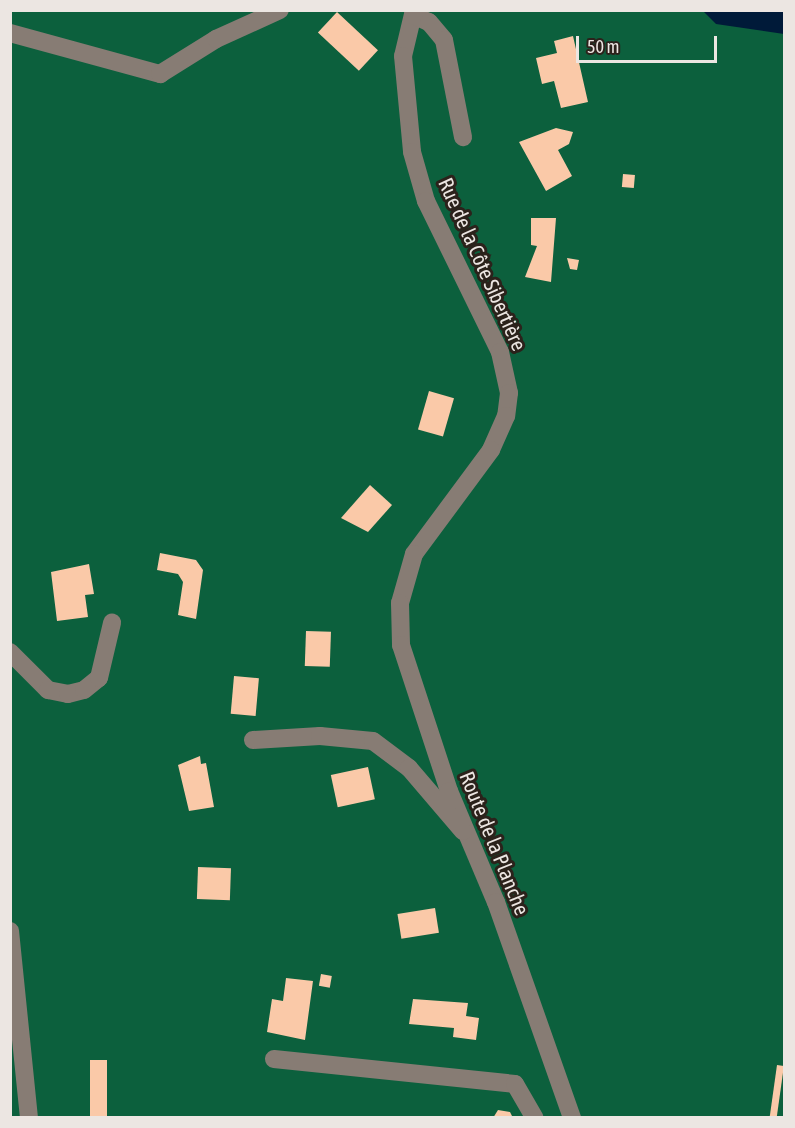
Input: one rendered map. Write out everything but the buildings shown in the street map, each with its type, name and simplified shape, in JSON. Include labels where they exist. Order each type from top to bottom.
[{"type":"street","points":[[10,33],[160,74],[216,39],[280,10]]},
{"type":"street","points":[[413,13],[437,29],[447,51],[463,137]]},
{"type":"street","name":"Rue de la Côte Sibertière","points":[[405,580],[431,524],[491,450],[506,416],[509,393],[500,352],[426,201],[412,152],[402,89],[413,13]]},
{"type":"street","points":[[447,51],[464,62]]},
{"type":"street","name":"Route de la Planche","points":[[405,580],[401,645],[410,682],[467,830],[572,1118]]},
{"type":"street","points":[[10,652],[48,690],[68,694],[84,690],[99,678],[112,623]]},
{"type":"street","points":[[253,740],[373,741],[394,753],[458,830],[467,830]]},
{"type":"street","points":[[10,931],[29,1118]]},
{"type":"street","points":[[274,1059],[515,1084],[535,1118]]},
{"type":"green space","points":[[11,11],[784,11],[784,1117],[11,1117]]},
{"type":"water","points":[[703,11],[784,11],[784,34],[716,24]]}]
